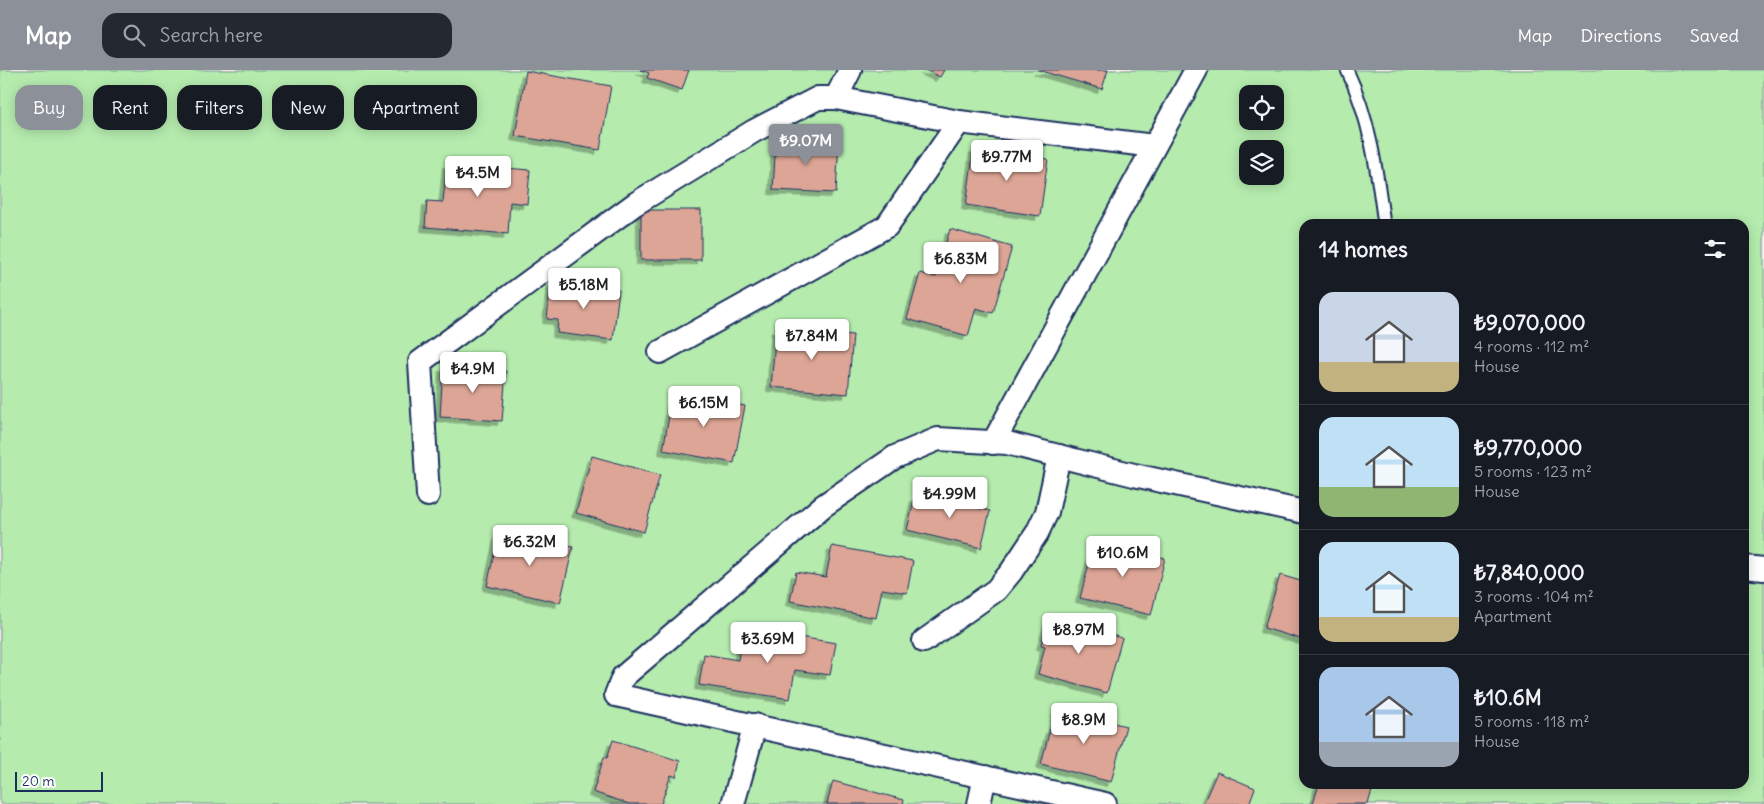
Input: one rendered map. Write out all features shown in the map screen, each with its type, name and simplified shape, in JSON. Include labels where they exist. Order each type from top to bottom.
[{"type":"street","points":[[836,98],[850,70]]},
{"type":"street","points":[[993,443],[1196,70]]},
{"type":"street","points":[[428,495],[420,362],[635,204],[770,122],[818,98],[836,98],[959,122],[1154,146]]},
{"type":"street","points":[[660,352],[887,226],[959,122]]},
{"type":"street","points":[[1105,804],[616,695],[623,677],[823,506],[895,457],[938,439],[1007,443],[1143,477],[1299,511]]},
{"type":"street","points":[[924,641],[996,590],[1011,572],[1033,539],[1047,512],[1059,456]]},
{"type":"street","points":[[1749,567],[1764,568]]},
{"type":"street","points":[[733,804],[755,726]]},
{"type":"street","points":[[979,804],[985,777]]},
{"type":"lane","points":[[1347,70],[1363,111],[1374,152],[1383,219]]},
{"type":"green space","points":[[0,70],[1764,70],[1764,804],[0,804]]},
{"type":"building","points":[[640,70],[689,70],[682,90],[647,78],[649,73]]},
{"type":"building","points":[[925,70],[944,70],[940,77]]},
{"type":"building","points":[[1038,70],[1108,70],[1102,89]]},
{"type":"building","points":[[526,71],[611,86],[600,150],[515,136]]},
{"type":"building","points":[[776,139],[839,142],[836,193],[773,190]]},
{"type":"building","points":[[974,148],[1048,159],[1040,216],[966,205]]},
{"type":"building","points":[[447,163],[530,170],[527,204],[510,202],[508,234],[425,227],[427,201],[443,202]]},
{"type":"building","points":[[641,210],[701,210],[701,260],[641,260]]},
{"type":"building","points":[[950,229],[1012,247],[993,313],[976,308],[968,336],[907,319],[920,273],[936,277]]},
{"type":"building","points":[[551,282],[619,290],[613,340],[557,333],[558,320],[547,319]]},
{"type":"building","points":[[776,328],[853,335],[848,394],[771,387]]},
{"type":"building","points":[[443,367],[506,371],[502,421],[440,417]]},
{"type":"building","points":[[673,393],[745,406],[734,463],[663,450]]},
{"type":"building","points":[[592,456],[660,475],[644,532],[576,513]]},
{"type":"building","points":[[949,486],[972,492],[969,506],[990,511],[981,548],[907,530],[915,497],[944,505]]},
{"type":"building","points":[[499,531],[573,547],[560,603],[487,586]]},
{"type":"building","points":[[1095,541],[1165,558],[1151,615],[1080,598]]},
{"type":"building","points":[[832,546],[913,561],[907,593],[882,589],[876,618],[790,601],[796,572],[826,577]]},
{"type":"building","points":[[1280,575],[1299,581],[1299,638],[1264,628]]},
{"type":"building","points":[[1049,618],[1122,638],[1107,693],[1038,674],[1045,646],[1041,645]]},
{"type":"building","points":[[743,628],[836,643],[830,675],[795,670],[790,699],[699,685],[704,654],[738,660]]},
{"type":"building","points":[[1057,709],[1126,726],[1111,782],[1041,764]]},
{"type":"building","points":[[613,740],[680,761],[676,777],[671,775],[661,804],[629,804],[593,792],[604,757],[607,758]]},
{"type":"building","points":[[1217,772],[1255,788],[1249,804],[1203,804]]},
{"type":"building","points":[[833,781],[904,800],[903,804],[827,804]]},
{"type":"building","points":[[1318,789],[1372,789],[1368,804],[1313,804]]}]
